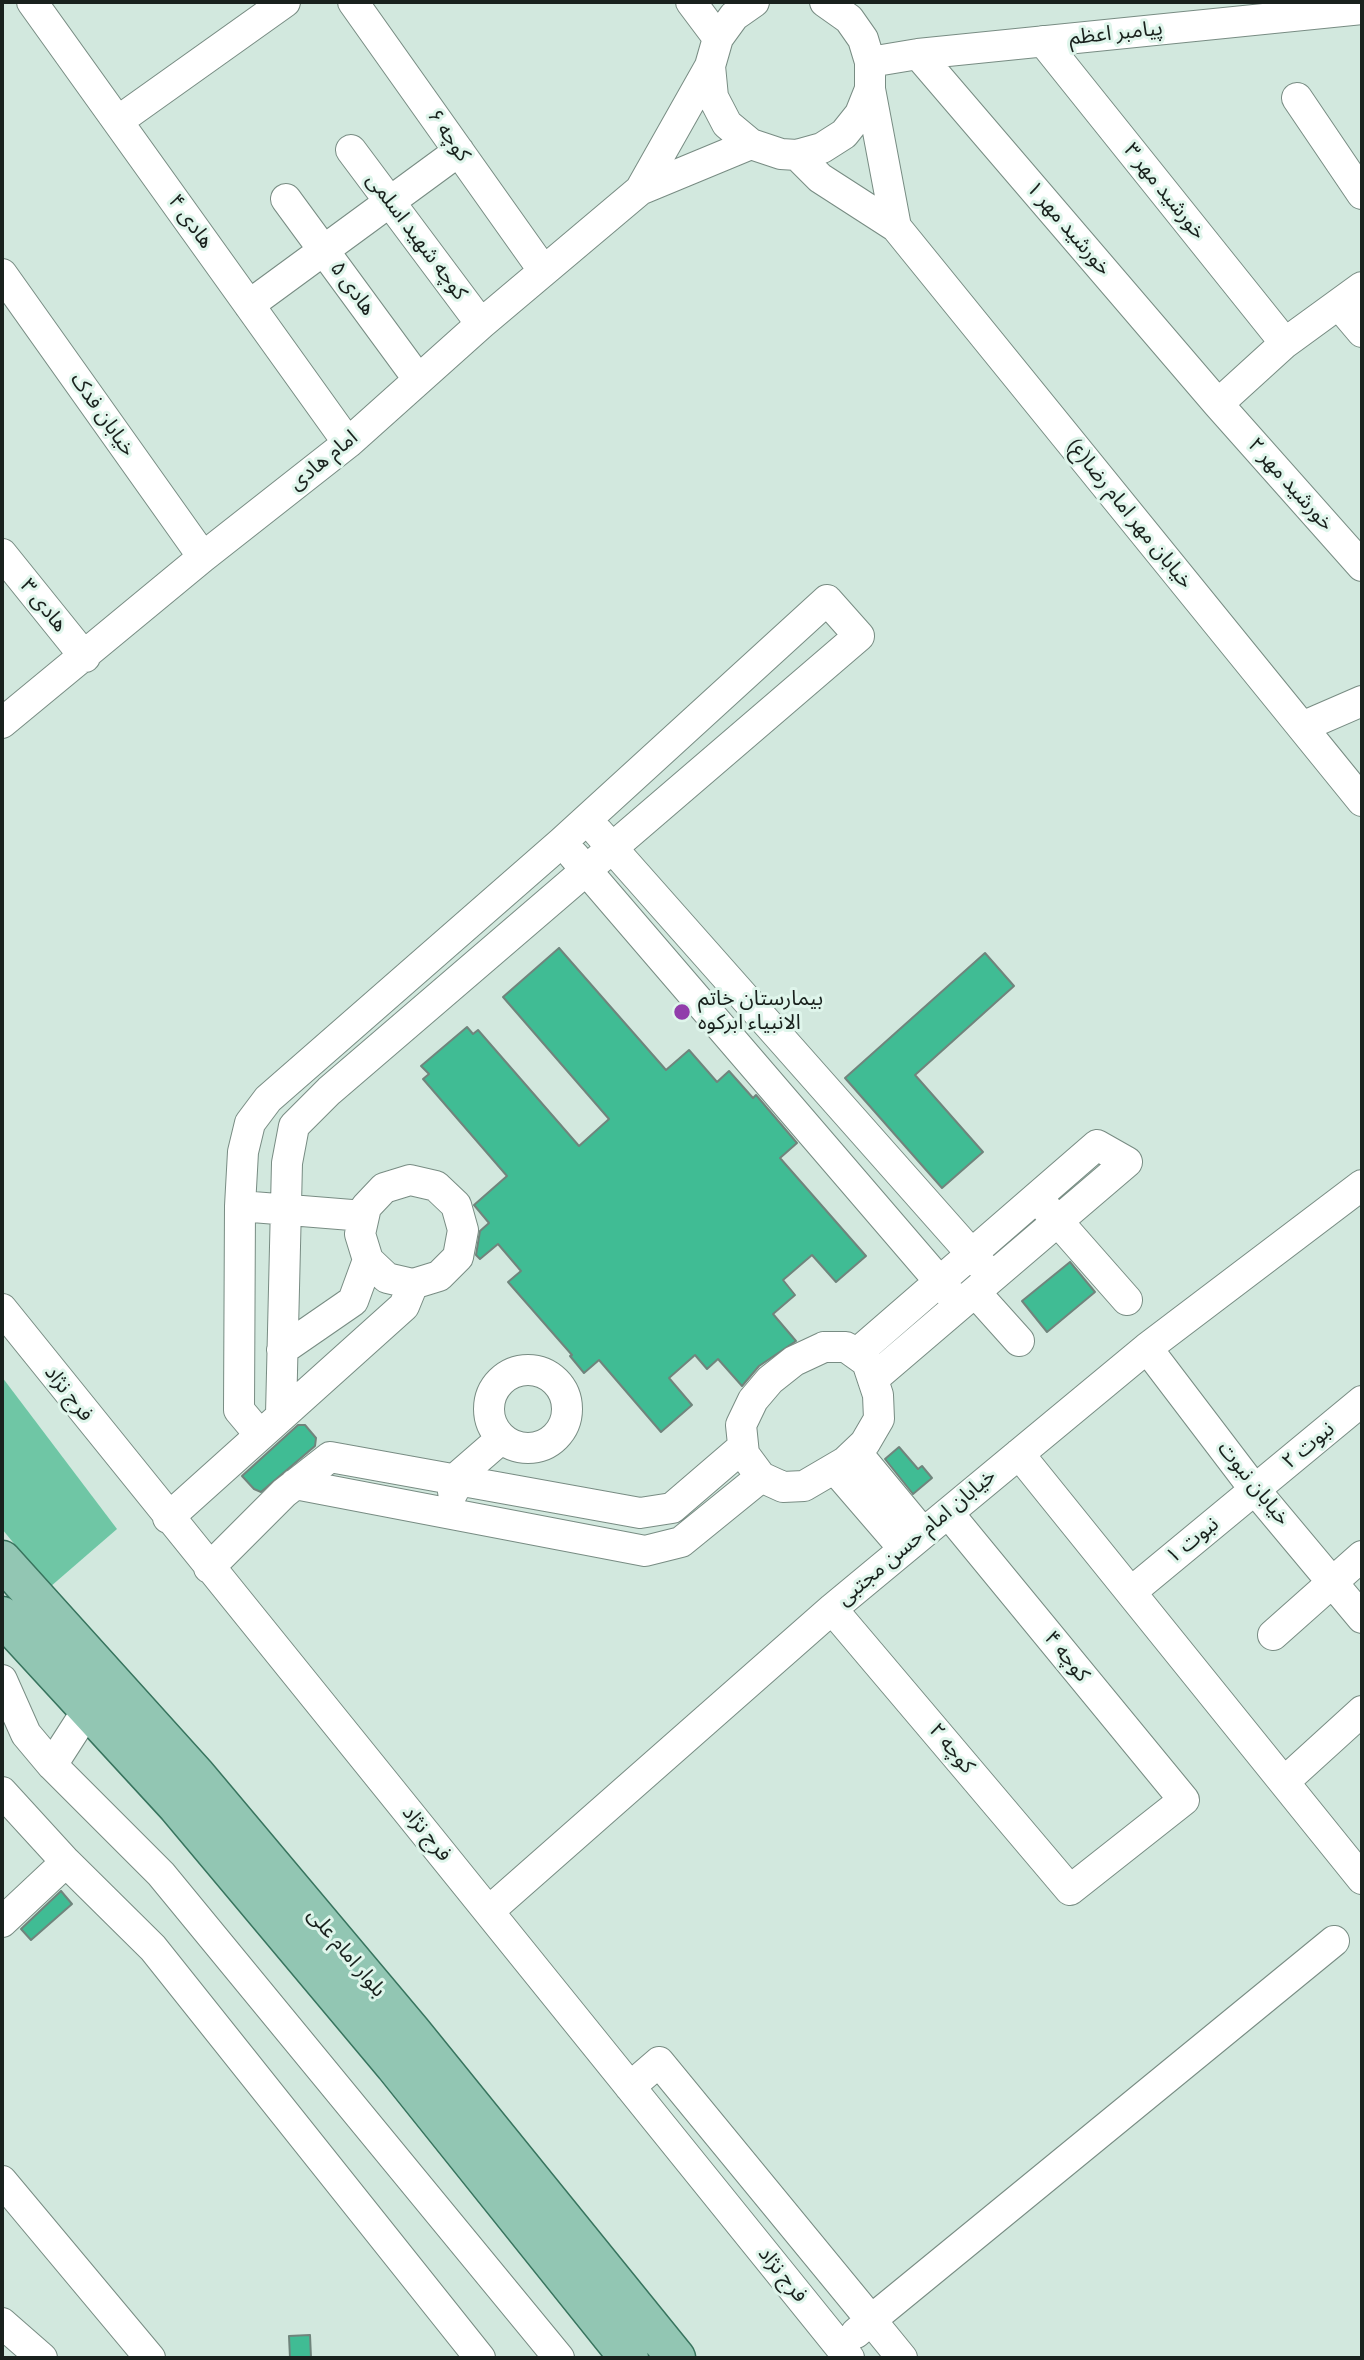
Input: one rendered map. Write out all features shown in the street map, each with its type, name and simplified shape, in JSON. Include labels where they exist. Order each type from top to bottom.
[{"type":"main road","name":"بلوار امام علی","points":[[2,1560],[88,1709],[177,1806],[386,2056],[629,2358]]},
{"type":"main road","name":"بلوار امام علی","points":[[2,1616],[41,1631],[196,1775],[412,2032],[676,2358]]},
{"type":"street","name":"هادی ۴","points":[[32,2],[348,443]]},
{"type":"street","points":[[118,121],[285,2]]},
{"type":"street","name":"کوچه ۶","points":[[353,2],[543,271]]},
{"type":"street","points":[[691,2],[714,52],[713,97],[727,124],[751,144],[773,152],[797,155],[822,148],[844,134],[860,114],[870,76]]},
{"type":"street","points":[[640,190],[734,16],[754,2]]},
{"type":"street","points":[[825,2],[849,19],[863,39],[896,227]]},
{"type":"street","name":"پیامبر اعظم","points":[[870,76],[918,54],[1362,9]]},
{"type":"street","name":"خورشید مهر ۳","points":[[1043,41],[1285,343]]},
{"type":"street","name":"خورشید مهر ۱","points":[[918,54],[1218,404]]},
{"type":"street","points":[[1297,98],[1362,194]]},
{"type":"street","points":[[640,190],[751,144]]},
{"type":"street","name":"کوچه شهید اسلمی","points":[[351,149],[481,324]]},
{"type":"street","points":[[249,305],[459,151]]},
{"type":"street","points":[[797,155],[821,178],[896,227]]},
{"type":"street","name":"امام هادی","points":[[2,723],[203,557],[348,443],[481,324],[640,190]]},
{"type":"street","name":"هادی ۵","points":[[286,199],[418,379]]},
{"type":"street","name":"خیابان مهر امام رضا(ع)","points":[[896,227],[1302,727],[1358,784]]},
{"type":"street","name":"خیابان فدک","points":[[2,274],[203,557]]},
{"type":"street","points":[[1218,404],[1285,343],[1351,296],[1362,332]]},
{"type":"street","name":"خورشید مهر ۲","points":[[1218,404],[1362,566]]},
{"type":"street","name":"هادی ۳","points":[[2,554],[85,657]]},
{"type":"street","points":[[260,1435],[239,1410],[240,1206],[243,1152],[250,1123],[268,1099],[562,842],[827,600],[859,636],[329,1091],[294,1126],[287,1163],[281,1414]]},
{"type":"street","points":[[1302,727],[1362,701]]},
{"type":"street","points":[[587,819],[972,1254],[976,1291]]},
{"type":"street","points":[[562,842],[940,1281],[976,1291],[1019,1341]]},
{"type":"street","points":[[856,1354],[1097,1145],[1126,1161],[873,1379]]},
{"type":"street","points":[[410,1180],[436,1186],[456,1205],[463,1230],[457,1256],[439,1276],[413,1284],[387,1278],[368,1259],[360,1234],[364,1216],[366,1207],[384,1188],[410,1180]]},
{"type":"street","name":"خیابان امام حسن مجتبی","points":[[489,1911],[832,1609],[1147,1348],[1362,1185]]},
{"type":"street","points":[[1037,1197],[1127,1300]]},
{"type":"street","points":[[240,1206],[364,1216]]},
{"type":"street","points":[[282,1350],[354,1301],[368,1259]]},
{"type":"street","points":[[168,1518],[404,1306],[413,1284]]},
{"type":"street","name":"فرج نژاد","points":[[2,1310],[845,2353]]},
{"type":"street","points":[[824,1347],[846,1347],[867,1362],[873,1379],[878,1395],[879,1419],[846,1460],[804,1486],[783,1487],[761,1477],[744,1454],[741,1425],[753,1400],[770,1380],[794,1361],[824,1347]]},
{"type":"street","name":"خیابان نبوت","points":[[1147,1348],[1255,1490],[1362,1618]]},
{"type":"street","name":"نبوت ۲","points":[[1255,1490],[1362,1401]]},
{"type":"street","points":[[448,1513],[456,1478],[502,1438]]},
{"type":"street","points":[[209,1568],[295,1484],[330,1457],[566,1497],[640,1513],[672,1508],[743,1447]]},
{"type":"street","points":[[1019,1454],[1362,1879]]},
{"type":"street","points":[[846,1460],[914,1541]]},
{"type":"street","points":[[295,1484],[645,1551],[681,1542],[761,1477]]},
{"type":"street","name":"نبوت ۱","points":[[1131,1592],[1255,1490]]},
{"type":"street","points":[[556,1534],[566,1497]]},
{"type":"street","name":"کوچه ۴","points":[[949,1514],[1184,1800],[1070,1890]]},
{"type":"street","points":[[1273,1635],[1331,1580],[1362,1556]]},
{"type":"street","name":"کوچه ۲","points":[[832,1609],[1070,1890]]},
{"type":"street","points":[[2,1680],[26,1734],[52,1765],[162,1874],[559,2358]]},
{"type":"street","points":[[52,1765],[88,1709]]},
{"type":"street","points":[[1284,1782],[1362,1711]]},
{"type":"street","points":[[2,1792],[66,1862],[153,1948],[480,2358]]},
{"type":"street","points":[[2,1922],[66,1862]]},
{"type":"street","points":[[845,2353],[871,2320],[1334,1941]]},
{"type":"street","points":[[630,2087],[659,2062],[902,2358]]},
{"type":"street","points":[[2,2181],[150,2358]]},
{"type":"street","points":[[740,2223],[770,2198]]},
{"type":"street","points":[[2,2323],[42,2358]]},
{"type":"green space","points":[[2,1377],[117,1529],[50,1587],[2,1529]]},
{"type":"building","points":[[559,948],[666,1070],[689,1050],[717,1082],[729,1071],[753,1098],[756,1095],[797,1143],[780,1158],[866,1256],[836,1282],[812,1255],[783,1280],[795,1295],[773,1314],[796,1341],[759,1366],[742,1386],[718,1359],[707,1369],[695,1355],[669,1378],[692,1405],[661,1432],[599,1360],[584,1373],[570,1356],[572,1355],[508,1282],[521,1271],[498,1244],[480,1259],[476,1255],[480,1231],[489,1223],[474,1205],[507,1176],[423,1079],[429,1074],[421,1066],[467,1027],[473,1034],[478,1030],[579,1146],[609,1119],[503,997]]},
{"type":"building","points":[[985,953],[1014,986],[915,1075],[983,1152],[942,1188],[845,1078]]},
{"type":"building","points":[[1070,1262],[1095,1292],[1047,1332],[1022,1301]]},
{"type":"building","points":[[298,1425],[305,1425],[316,1438],[315,1446],[261,1492],[254,1489],[242,1476]]},
{"type":"building","points":[[899,1447],[918,1469],[922,1466],[932,1478],[913,1494],[885,1459]]},
{"type":"building","points":[[61,1891],[72,1904],[31,1940],[21,1929]]},
{"type":"building","points":[[310,2335],[311,2358],[290,2358],[289,2336]]},
{"type":"place","name":"بیمارستان خاتم الانبیاء ابرکوه","points":[[682,1012]]}]
